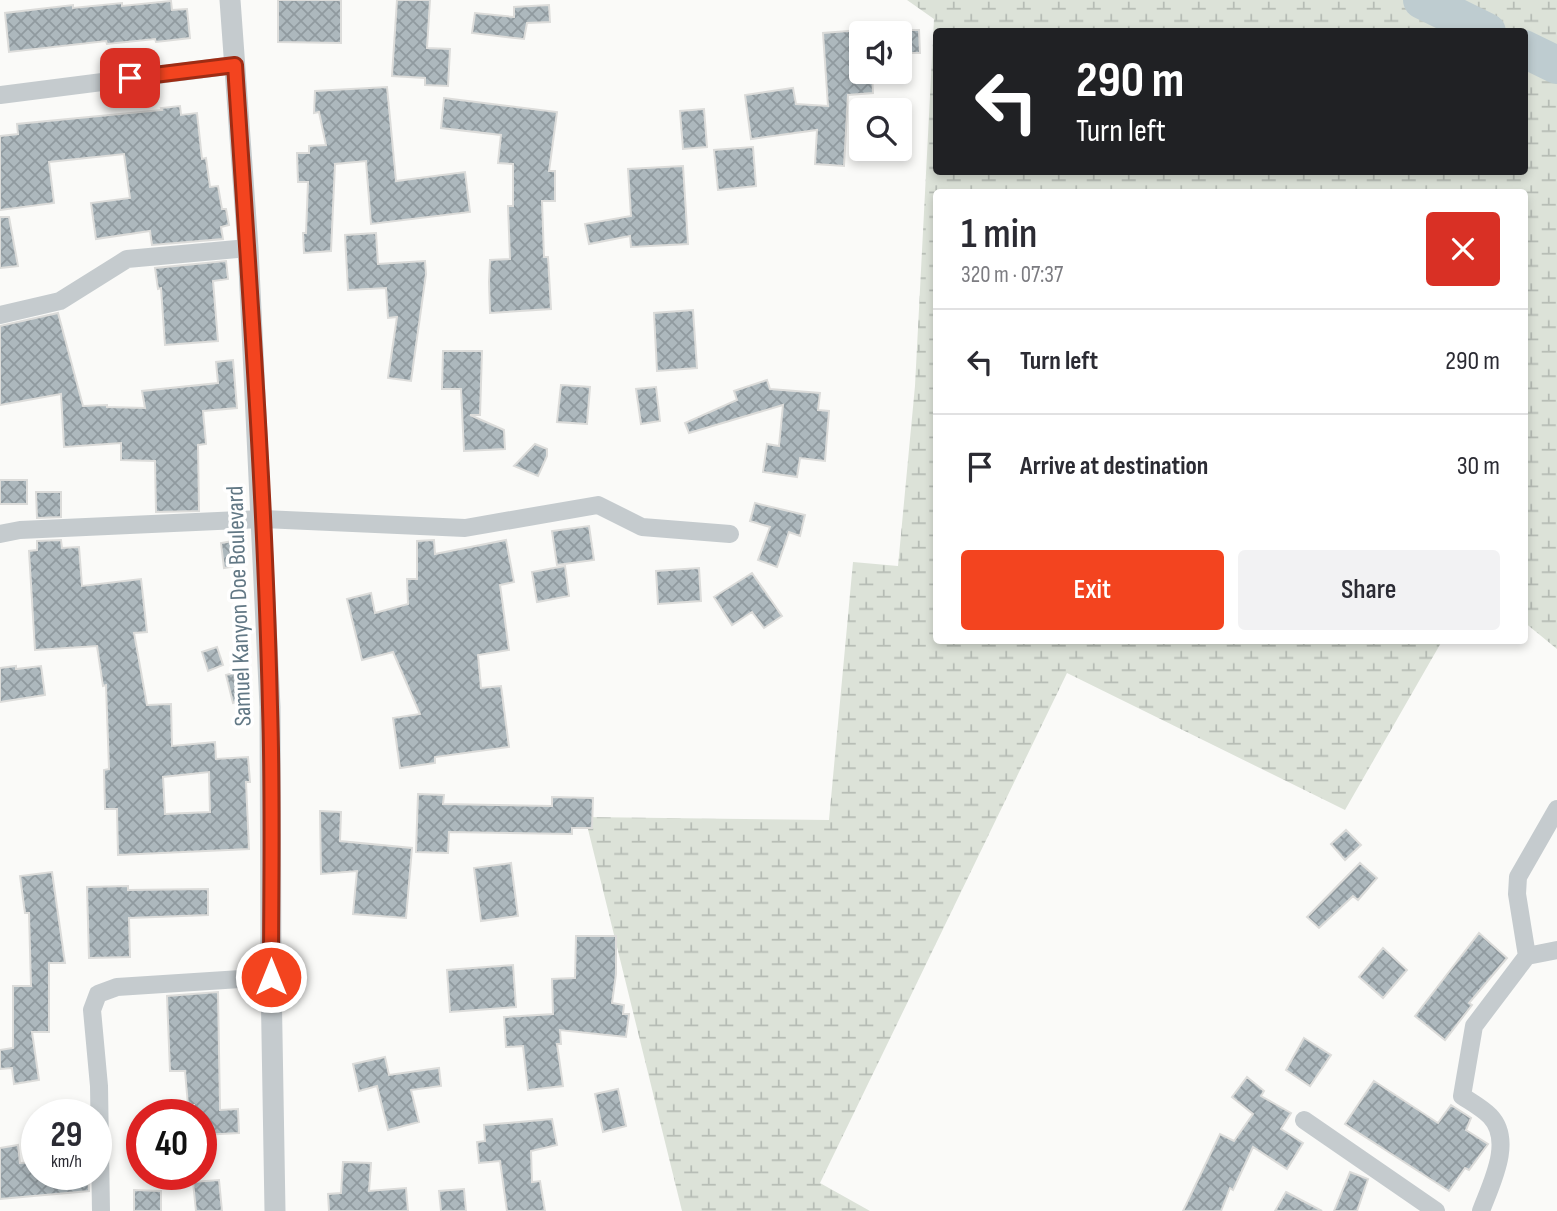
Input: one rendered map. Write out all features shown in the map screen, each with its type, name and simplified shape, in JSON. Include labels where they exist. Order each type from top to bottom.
[{"type":"street","name":"Samuel Kanyon Doe Boulevard","points":[[230,0],[248,248],[270,707],[275,1211]]},
{"type":"street","points":[[0,95],[235,65]]},
{"type":"street","points":[[0,316],[60,301],[127,259],[248,248]]},
{"type":"street","points":[[0,534],[20,530],[263,519],[465,528],[598,505],[642,527],[730,534]]},
{"type":"street","points":[[1527,956],[1517,894],[1518,877],[1557,809]]},
{"type":"street","points":[[1481,1211],[1500,1154],[1500,1133],[1490,1116],[1462,1096],[1474,1026],[1527,956],[1557,950]]},
{"type":"street","points":[[101,1211],[99,1086],[92,1010],[99,994],[117,987],[271,977]]},
{"type":"street","points":[[1304,1120],[1436,1211]]},
{"type":"green space","points":[[907,0],[1557,0],[1557,649],[1528,625],[1528,189],[933,189],[933,644],[1440,644],[1345,810],[1067,673],[820,1183],[870,1211],[682,1211],[585,817],[829,820],[853,562],[898,566],[915,386],[933,38],[933,175],[1528,175],[1528,28],[934,28],[934,19]]},
{"type":"building","points":[[278,0],[341,0],[341,43],[278,42]]},
{"type":"building","points":[[397,0],[430,0],[427,48],[450,49],[448,86],[425,85],[425,78],[392,76]]},
{"type":"building","points":[[171,1],[172,10],[187,9],[190,38],[107,44],[106,41],[9,52],[5,13],[73,5],[73,8]]},
{"type":"building","points":[[549,5],[550,22],[527,23],[524,39],[472,33],[475,13],[514,17],[514,7]]},
{"type":"building","points":[[912,30],[919,30],[920,53],[912,53]]},
{"type":"building","points":[[849,31],[849,84],[873,84],[873,93],[848,95],[844,166],[815,164],[817,130],[751,139],[745,95],[793,88],[796,104],[828,106],[823,33]]},
{"type":"building","points":[[387,87],[396,181],[465,172],[470,212],[371,224],[366,161],[335,164],[331,251],[304,253],[303,233],[306,233],[308,182],[298,182],[297,153],[309,153],[309,146],[326,145],[319,112],[314,113],[315,91]]},
{"type":"building","points":[[444,98],[557,112],[549,171],[555,171],[555,201],[542,201],[544,257],[548,257],[551,309],[490,313],[490,260],[510,259],[508,206],[513,206],[513,164],[498,163],[501,135],[441,128]]},
{"type":"building","points":[[180,106],[181,115],[197,113],[202,159],[206,158],[210,187],[218,186],[222,209],[226,209],[229,225],[221,227],[223,239],[152,245],[150,231],[96,239],[91,203],[130,198],[124,154],[49,162],[54,203],[0,210],[0,136],[18,134],[17,124]]},
{"type":"building","points":[[704,109],[707,147],[683,149],[680,111]]},
{"type":"building","points":[[753,147],[756,186],[718,190],[714,150]]},
{"type":"building","points":[[683,166],[688,244],[631,247],[630,236],[589,244],[585,224],[631,216],[628,169]]},
{"type":"building","points":[[0,217],[9,217],[18,266],[0,268]]},
{"type":"building","points":[[376,233],[378,264],[425,261],[426,274],[411,381],[388,378],[397,317],[388,318],[386,288],[348,290],[345,235]]},
{"type":"building","points":[[226,261],[228,279],[213,281],[218,341],[165,345],[161,288],[158,289],[155,268]]},
{"type":"building","points":[[693,310],[697,368],[657,371],[654,313]]},
{"type":"building","points":[[58,313],[83,406],[145,408],[142,391],[218,383],[216,362],[233,360],[237,408],[203,411],[206,444],[198,445],[199,511],[156,512],[155,461],[121,460],[121,443],[64,447],[61,394],[0,405],[0,326]]},
{"type":"building","points":[[443,351],[482,351],[480,415],[470,415],[504,430],[505,449],[464,451],[461,389],[442,389]]},
{"type":"building","points":[[767,380],[770,389],[820,393],[818,410],[829,411],[825,461],[800,458],[797,477],[763,472],[767,444],[779,446],[783,405],[689,433],[685,423],[737,400],[734,391]]},
{"type":"building","points":[[561,385],[590,387],[587,424],[557,422]]},
{"type":"building","points":[[656,387],[660,421],[641,424],[636,389]]},
{"type":"building","points":[[535,444],[547,449],[547,456],[538,476],[514,466]]},
{"type":"building","points":[[0,480],[27,480],[27,504],[0,504]]},
{"type":"building","points":[[36,492],[61,492],[61,517],[37,518]]},
{"type":"building","points":[[755,503],[805,515],[800,536],[789,532],[777,567],[758,560],[770,527],[750,521]]},
{"type":"building","points":[[589,526],[594,560],[557,565],[552,531]]},
{"type":"building","points":[[61,540],[62,548],[79,547],[82,586],[141,579],[147,632],[134,633],[147,705],[171,704],[172,746],[215,742],[216,759],[248,757],[250,782],[246,782],[249,849],[118,855],[117,809],[105,809],[104,770],[109,769],[106,685],[103,686],[97,646],[35,650],[29,551],[37,550],[37,541]],"holes":[[[209,772],[210,812],[165,814],[163,777]]]},
{"type":"building","points":[[239,540],[242,565],[224,568],[221,543]]},
{"type":"building","points":[[434,540],[435,554],[506,540],[514,582],[500,585],[509,650],[478,655],[481,688],[501,686],[509,747],[435,757],[435,763],[400,768],[393,718],[420,714],[393,652],[362,660],[347,599],[371,593],[375,613],[408,604],[407,579],[417,579],[417,541]]},
{"type":"building","points":[[565,566],[569,596],[537,602],[532,572]]},
{"type":"building","points":[[699,568],[701,601],[658,604],[656,571]]},
{"type":"building","points":[[752,573],[782,616],[764,628],[752,612],[732,625],[714,597]]},
{"type":"building","points":[[217,647],[223,665],[208,671],[202,652]]},
{"type":"building","points":[[16,666],[16,669],[41,666],[45,695],[0,702],[0,668]]},
{"type":"building","points":[[245,670],[252,697],[233,703],[226,675]]},
{"type":"building","points":[[418,794],[444,795],[443,804],[552,806],[552,797],[593,798],[592,828],[572,828],[572,834],[449,832],[448,853],[416,852]]},
{"type":"building","points":[[320,811],[341,812],[340,841],[412,848],[406,918],[353,914],[357,871],[321,874]]},
{"type":"building","points":[[1346,830],[1361,845],[1345,860],[1331,844]]},
{"type":"building","points":[[511,863],[518,916],[481,921],[474,868]]},
{"type":"building","points":[[1360,863],[1377,878],[1358,900],[1353,896],[1319,928],[1307,917]]},
{"type":"building","points":[[52,872],[65,963],[49,963],[49,1032],[32,1032],[39,1080],[14,1084],[12,1068],[0,1069],[0,1050],[13,1048],[13,986],[31,986],[29,913],[25,913],[20,876]]},
{"type":"building","points":[[128,886],[128,890],[208,889],[208,915],[129,918],[130,957],[89,958],[87,887]]},
{"type":"building","points":[[1479,933],[1507,958],[1469,1003],[1472,1005],[1445,1040],[1415,1016]]},
{"type":"building","points":[[576,936],[616,936],[616,974],[612,1003],[624,1005],[623,1014],[629,1014],[626,1037],[560,1030],[561,1044],[557,1044],[563,1086],[528,1090],[523,1046],[506,1047],[504,1017],[553,1014],[552,979],[575,978]]},
{"type":"building","points":[[1383,948],[1407,970],[1383,998],[1359,977]]},
{"type":"building","points":[[513,965],[516,1007],[450,1012],[447,970]]},
{"type":"building","points":[[218,992],[220,1110],[238,1109],[239,1133],[217,1134],[217,1099],[187,1099],[185,1071],[170,1071],[167,996]]},
{"type":"building","points":[[1304,1038],[1331,1055],[1310,1086],[1286,1070]]},
{"type":"building","points":[[385,1057],[389,1075],[439,1068],[441,1086],[411,1090],[419,1122],[388,1130],[377,1086],[359,1091],[353,1064]]},
{"type":"building","points":[[1247,1077],[1264,1091],[1261,1096],[1291,1113],[1281,1129],[1303,1143],[1287,1169],[1253,1147],[1233,1190],[1230,1188],[1221,1211],[1183,1211],[1220,1134],[1234,1141],[1253,1114],[1232,1097]]},
{"type":"building","points":[[1374,1081],[1438,1123],[1451,1105],[1471,1118],[1466,1130],[1488,1144],[1469,1170],[1465,1168],[1449,1191],[1345,1124]]},
{"type":"building","points":[[618,1089],[626,1126],[603,1132],[595,1094]]},
{"type":"building","points":[[552,1119],[557,1145],[531,1151],[532,1182],[540,1181],[545,1211],[507,1211],[500,1161],[479,1163],[477,1142],[485,1141],[484,1125]]},
{"type":"building","points":[[18,1145],[21,1190],[89,1191],[0,1199],[0,1148]]},
{"type":"building","points":[[343,1162],[371,1163],[369,1191],[406,1188],[408,1211],[329,1211],[328,1194],[341,1193]]},
{"type":"building","points":[[1350,1172],[1368,1179],[1357,1211],[1334,1211]]},
{"type":"building","points":[[217,1180],[222,1211],[196,1211],[194,1190],[217,1190]]},
{"type":"building","points":[[464,1189],[466,1211],[441,1211],[439,1191]]},
{"type":"building","points":[[134,1190],[161,1191],[161,1211],[134,1211]]},
{"type":"building","points":[[1286,1192],[1322,1211],[1275,1211]]},
{"type":"waterway","points":[[1422,0],[1479,28]]},
{"type":"waterway","points":[[1528,51],[1557,65]]},
{"type":"route","points":[[130,78],[235,65],[263,519],[270,707],[271,977]]}]
